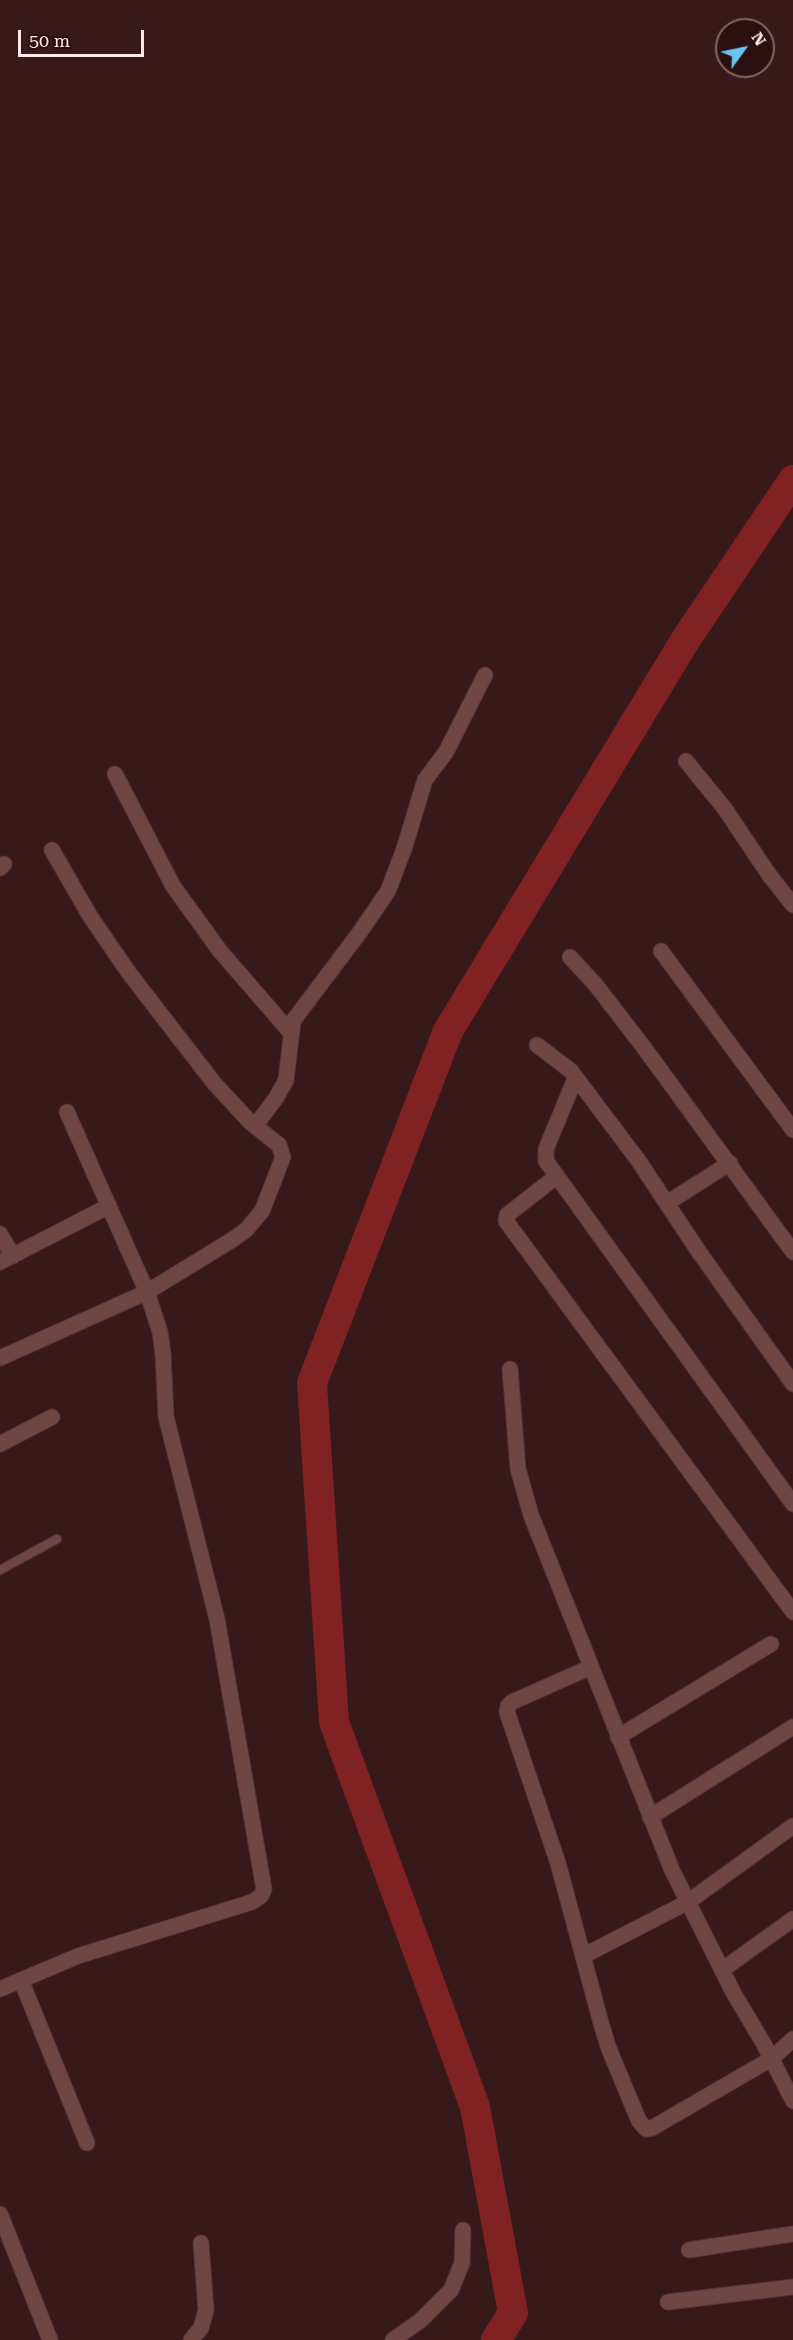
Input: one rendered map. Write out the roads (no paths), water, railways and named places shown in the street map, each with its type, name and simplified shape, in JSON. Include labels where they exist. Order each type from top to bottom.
[{"type":"street","points":[[255,1126],[286,1080],[291,1033],[296,1016],[388,891],[404,849],[425,780],[446,752],[485,675]]},
{"type":"street","points":[[686,761],[719,801],[775,883],[793,905]]},
{"type":"street","points":[[115,774],[173,886],[220,951],[291,1033]]},
{"type":"street","points":[[0,1358],[147,1292],[246,1230],[262,1211],[283,1153],[279,1145],[255,1126],[214,1083],[129,974],[90,916],[52,850]]},
{"type":"street","points":[[661,951],[793,1130]]},
{"type":"street","points":[[570,957],[603,994],[730,1163],[793,1252]]},
{"type":"street","points":[[537,1045],[565,1066],[638,1160],[699,1252],[793,1384]]},
{"type":"street","points":[[575,1079],[545,1153],[546,1161],[793,1504]]},
{"type":"street","points":[[0,1989],[78,1956],[252,1902],[261,1896],[264,1889],[218,1619],[169,1429],[160,1332],[147,1292],[67,1112]]},
{"type":"street","points":[[668,1203],[730,1163]]},
{"type":"street","points":[[557,1176],[507,1215],[506,1221],[793,1612]]},
{"type":"street","points":[[0,1233],[7,1259],[109,1206]]},
{"type":"street","points":[[510,1369],[518,1469],[523,1491],[618,1737],[688,1902],[722,1970],[792,2097]]},
{"type":"street","points":[[0,1444],[52,1417]]},
{"type":"street","points":[[618,1737],[771,1644]]},
{"type":"street","points":[[591,1667],[512,1702],[507,1708],[558,1863],[609,2049],[639,2121],[646,2129],[658,2125],[771,2059],[793,2039]]},
{"type":"street","points":[[650,1817],[793,1727]]},
{"type":"street","points":[[583,1956],[688,1902],[793,1826]]},
{"type":"street","points":[[722,1970],[793,1919]]},
{"type":"street","points":[[21,1980],[87,2143]]},
{"type":"street","points":[[0,2214],[50,2340]]},
{"type":"street","points":[[393,2340],[422,2320],[451,2290],[462,2263],[463,2229]]},
{"type":"street","points":[[689,2250],[793,2234]]},
{"type":"street","points":[[191,2340],[201,2328],[206,2310],[201,2243]]},
{"type":"street","points":[[668,2302],[793,2286]]},
{"type":"lane","points":[[0,1570],[57,1539]]},
{"type":"waterway","points":[[496,2340],[513,2313],[475,2107],[334,1722],[312,1383],[448,1031],[686,639],[793,480]]}]
